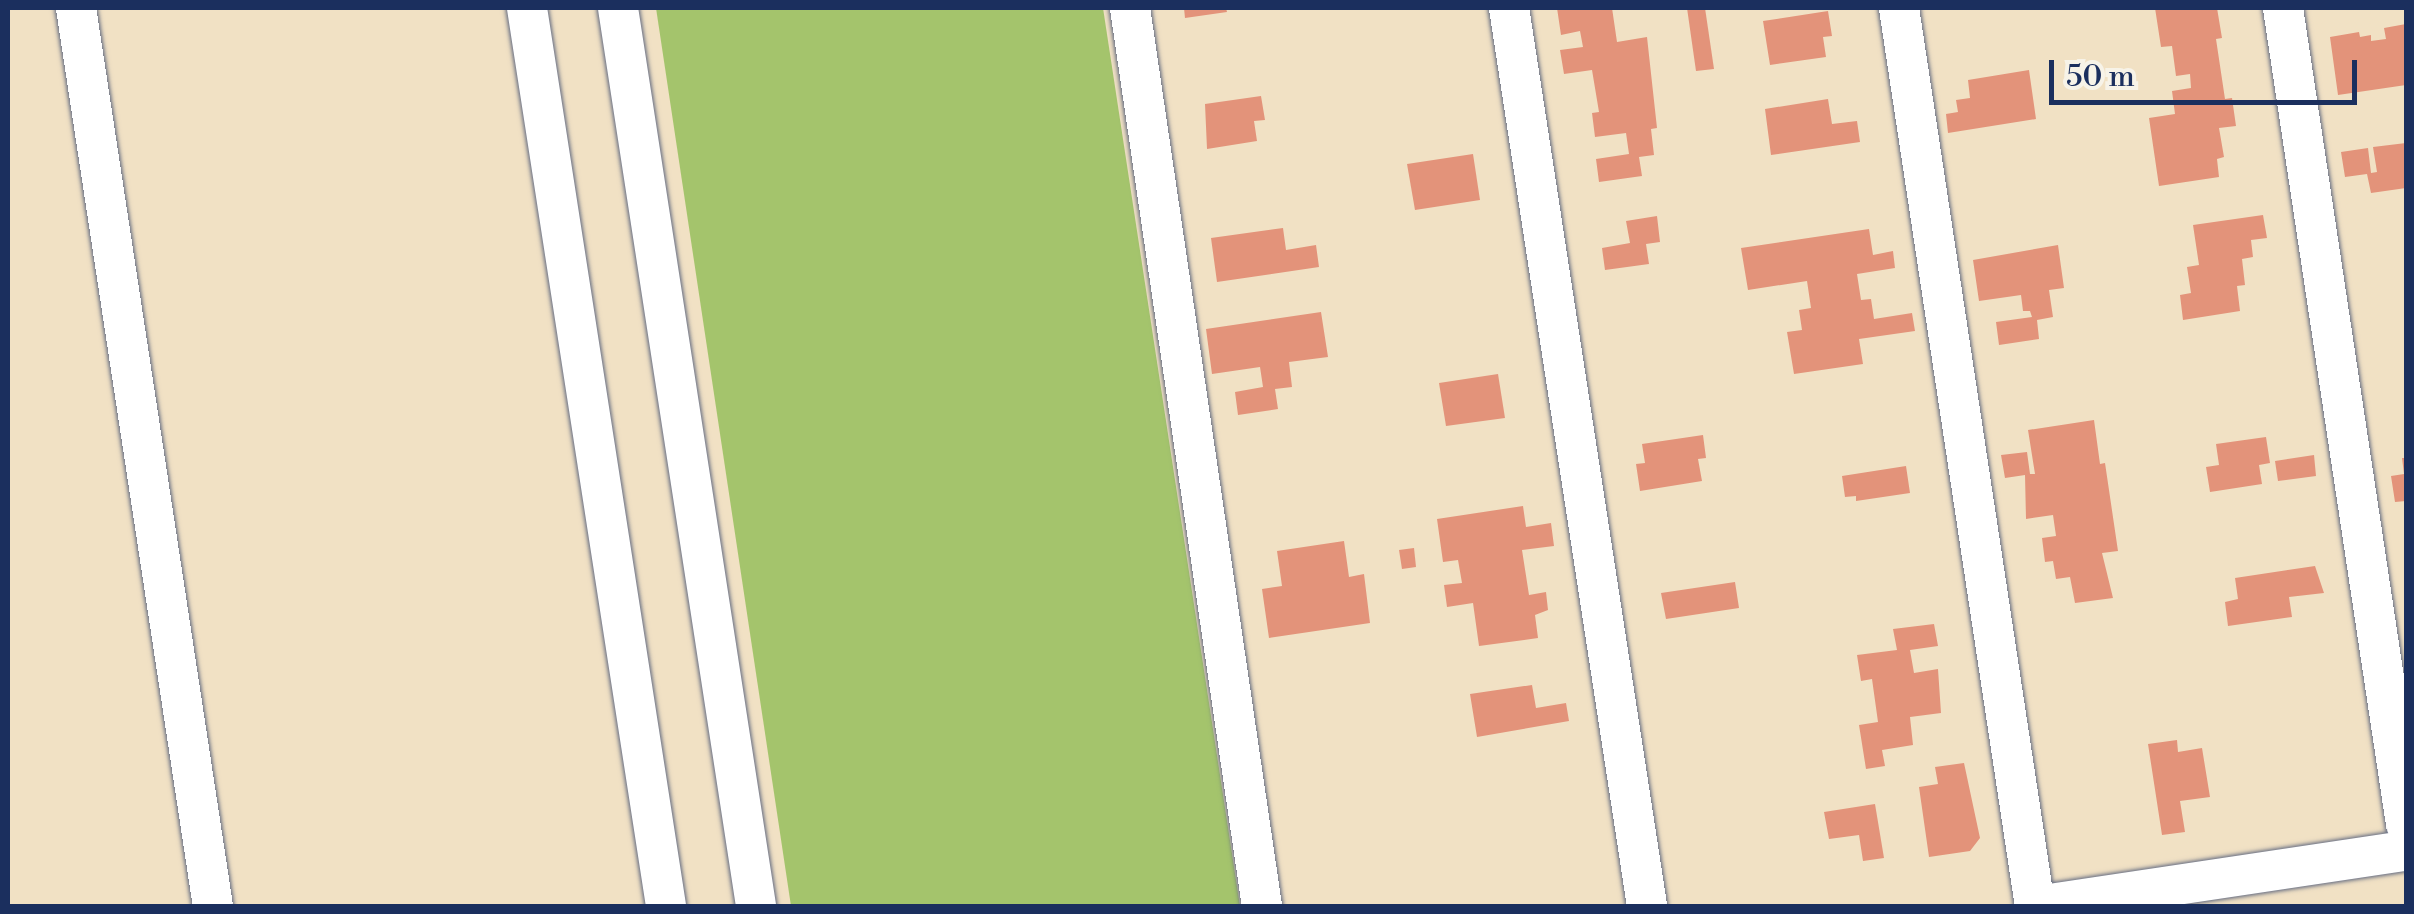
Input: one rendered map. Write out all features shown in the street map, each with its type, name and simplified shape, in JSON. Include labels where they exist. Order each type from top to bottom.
[{"type":"street","points":[[76,8],[213,906]]},
{"type":"street","points":[[528,8],[666,906]]},
{"type":"street","points":[[618,8],[756,906]]},
{"type":"street","points":[[1130,8],[1262,906]]},
{"type":"street","points":[[1510,8],[1647,906]]},
{"type":"street","points":[[1898,8],[2035,906],[2406,851]]},
{"type":"street","points":[[2283,8],[2406,824]]},
{"type":"green space","points":[[656,8],[1103,8],[1240,906],[791,906]]},
{"type":"building","points":[[1184,8],[1226,8],[1227,12],[1185,18]]},
{"type":"building","points":[[1557,8],[1612,8],[1617,42],[1647,37],[1657,128],[1651,129],[1654,155],[1639,157],[1642,176],[1599,182],[1596,159],[1629,154],[1626,133],[1595,137],[1592,113],[1599,112],[1592,70],[1564,74],[1560,50],[1583,47],[1580,31],[1561,35]]},
{"type":"building","points":[[1687,8],[1705,8],[1714,69],[1696,71]]},
{"type":"building","points":[[2155,8],[2217,8],[2222,38],[2216,39],[2225,99],[2232,98],[2236,126],[2219,128],[2224,157],[2217,159],[2219,177],[2159,186],[2149,118],[2175,114],[2172,91],[2191,88],[2190,74],[2176,76],[2172,46],[2161,47]]},
{"type":"building","points":[[1828,11],[1832,36],[1823,37],[1826,57],[1770,65],[1763,21]]},
{"type":"building","points":[[2406,24],[2406,85],[2338,95],[2330,37],[2359,32],[2360,37],[2371,35],[2371,41],[2386,39],[2384,28]]},
{"type":"building","points":[[2029,70],[2036,119],[1948,133],[1946,114],[1958,112],[1956,100],[1970,98],[1968,80]]},
{"type":"building","points":[[1261,96],[1265,120],[1254,121],[1257,141],[1207,149],[1205,104]]},
{"type":"building","points":[[1828,99],[1832,124],[1857,121],[1860,142],[1771,155],[1765,109]]},
{"type":"building","points":[[2406,143],[2406,188],[2371,193],[2367,174],[2345,177],[2341,152],[2368,148],[2371,173],[2377,172],[2373,147]]},
{"type":"building","points":[[1473,154],[1480,200],[1415,210],[1407,164]]},
{"type":"building","points":[[2263,215],[2267,238],[2251,240],[2253,257],[2242,259],[2245,285],[2237,286],[2240,311],[2183,320],[2180,295],[2191,293],[2187,267],[2199,265],[2193,225]]},
{"type":"building","points":[[1657,216],[1660,242],[1646,244],[1649,264],[1605,270],[1602,248],[1630,243],[1626,221]]},
{"type":"building","points":[[1283,228],[1286,250],[1316,245],[1319,267],[1217,282],[1211,238]]},
{"type":"building","points":[[1869,229],[1873,255],[1893,251],[1895,268],[1857,274],[1861,300],[1871,299],[1874,319],[1912,313],[1915,331],[1859,339],[1863,364],[1794,374],[1787,332],[1802,330],[1799,310],[1811,308],[1807,281],[1748,290],[1741,248]]},
{"type":"building","points":[[2058,245],[2064,288],[2049,290],[2053,317],[2037,320],[2039,339],[1999,345],[1996,322],[2032,317],[2030,311],[2023,311],[2021,295],[1979,301],[1973,260]]},
{"type":"building","points":[[1321,312],[1328,357],[1289,362],[1292,387],[1275,389],[1278,409],[1238,415],[1235,392],[1263,387],[1260,367],[1212,374],[1206,329]]},
{"type":"building","points":[[1498,374],[1505,418],[1446,426],[1439,383]]},
{"type":"building","points":[[2094,420],[2100,464],[2105,463],[2118,551],[2102,553],[2113,598],[2075,603],[2070,577],[2056,579],[2053,561],[2045,562],[2042,538],[2056,536],[2053,515],[2026,519],[2025,475],[2005,478],[2001,455],[2027,452],[2030,474],[2035,474],[2028,430]]},
{"type":"building","points":[[1703,435],[1706,458],[1698,459],[1702,481],[1640,491],[1636,464],[1645,463],[1642,444]]},
{"type":"building","points":[[2266,437],[2270,463],[2259,465],[2262,484],[2210,492],[2206,467],[2219,465],[2216,444]]},
{"type":"building","points":[[2314,455],[2316,476],[2278,481],[2275,461]]},
{"type":"building","points":[[2402,458],[2406,458],[2406,501],[2395,502],[2391,476],[2404,474]]},
{"type":"building","points":[[1906,466],[1910,493],[1856,501],[1856,496],[1845,497],[1842,476]]},
{"type":"building","points":[[1523,506],[1526,527],[1551,523],[1554,546],[1522,550],[1529,595],[1546,592],[1548,610],[1535,615],[1538,638],[1479,646],[1473,603],[1447,607],[1444,585],[1462,583],[1458,560],[1443,562],[1437,519]]},
{"type":"building","points":[[1344,541],[1349,577],[1364,574],[1370,623],[1269,638],[1262,589],[1282,586],[1277,551]]},
{"type":"building","points":[[1414,548],[1416,567],[1402,569],[1399,550]]},
{"type":"building","points":[[2315,566],[2324,593],[2289,597],[2292,617],[2228,626],[2225,602],[2238,599],[2235,578]]},
{"type":"building","points":[[1735,582],[1739,608],[1666,619],[1661,593]]},
{"type":"building","points":[[1934,624],[1938,646],[1910,650],[1914,673],[1938,669],[1941,713],[1910,717],[1913,745],[1882,750],[1885,766],[1866,769],[1859,725],[1878,722],[1872,679],[1861,681],[1857,655],[1897,650],[1893,629]]},
{"type":"building","points":[[1532,685],[1536,708],[1566,703],[1569,721],[1477,737],[1470,694]]},
{"type":"building","points":[[2177,740],[2178,752],[2202,748],[2210,797],[2180,801],[2185,832],[2162,835],[2148,744]]},
{"type":"building","points":[[1964,763],[1980,838],[1970,851],[1929,857],[1919,787],[1938,784],[1935,767]]},
{"type":"building","points":[[1875,804],[1884,858],[1863,861],[1859,835],[1829,839],[1824,812]]}]
